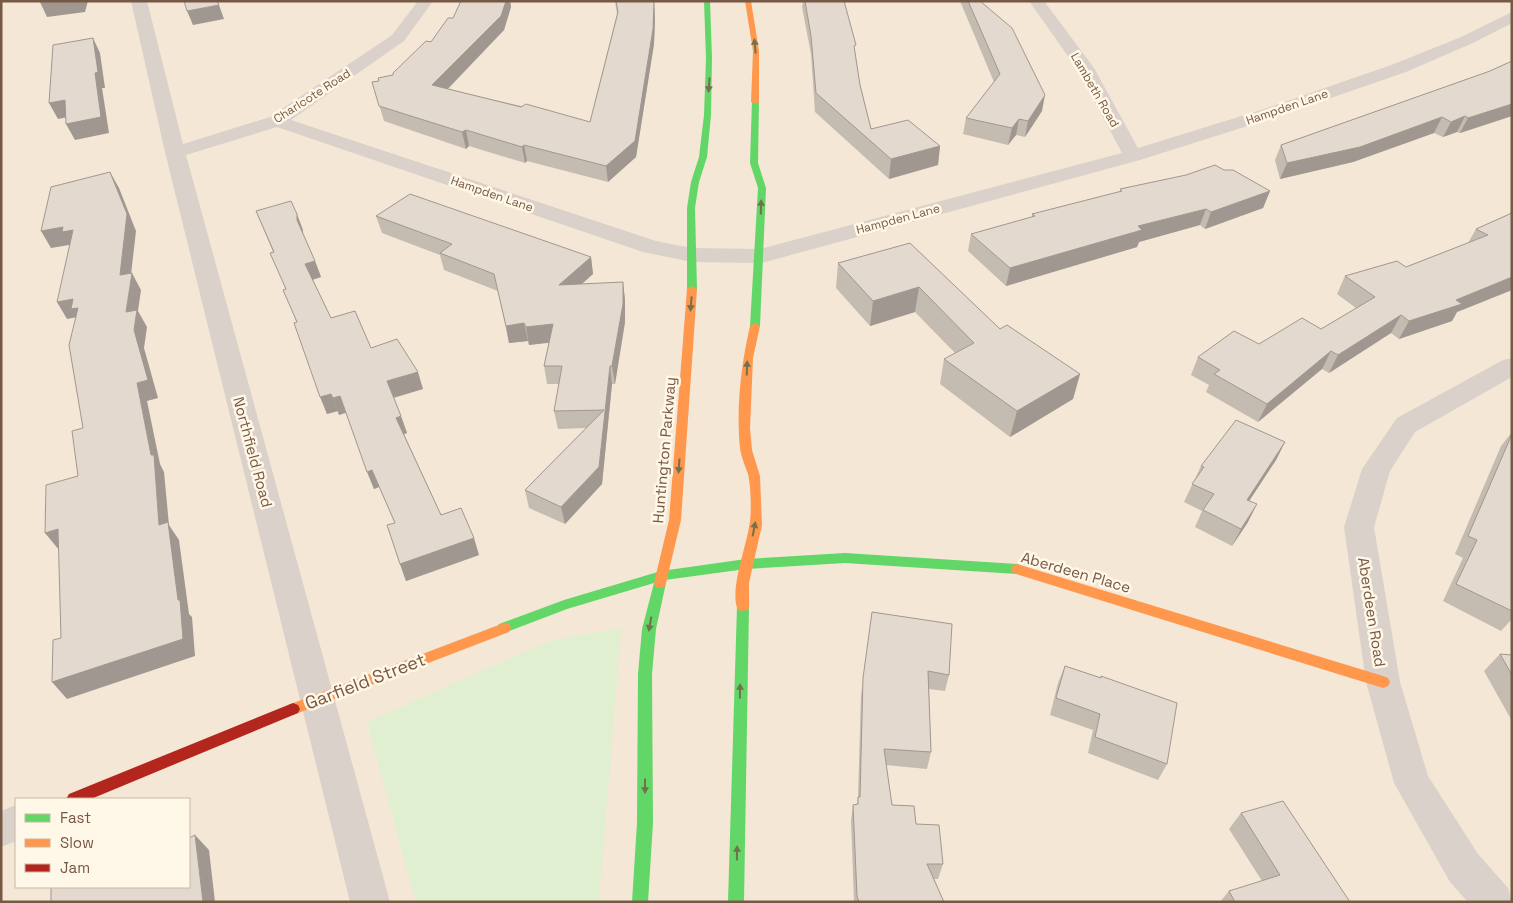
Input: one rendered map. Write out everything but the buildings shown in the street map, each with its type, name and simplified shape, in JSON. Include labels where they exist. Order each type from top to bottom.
[{"type":"street","name":"Northfield Road","points":[[139,1],[175,152],[370,902]]},
{"type":"street","name":"Charlcote Road","points":[[175,152],[277,121],[398,38],[426,1]]},
{"type":"street","name":"Huntington Parkway","points":[[640,902],[645,824],[646,674],[649,629],[675,520],[692,290],[692,200],[704,154],[710,62],[707,1]]},
{"type":"street","points":[[736,902],[741,617],[746,564],[756,525],[754,476],[746,450],[745,428],[748,358],[757,317],[761,256],[762,188],[754,164],[756,51],[748,1]]},
{"type":"street","name":"Lambeth Road","points":[[1036,1],[1085,68],[1133,156]]},
{"type":"street","name":"Hampden Lane","points":[[277,121],[650,247],[692,255],[761,256],[1133,156],[1267,114],[1400,68],[1467,40],[1512,17]]},
{"type":"street","name":"Aberdeen Road","points":[[1494,902],[1464,868],[1412,783],[1383,682],[1359,527],[1376,469],[1406,425],[1512,366]]},
{"type":"street","name":"Aberdeen Place","points":[[661,576],[746,564],[845,558],[1020,569],[1383,682]]},
{"type":"street","name":"Garfield Street","points":[[76,798],[317,699],[564,605],[661,576]]},
{"type":"street","points":[[1,829],[15,823]]},
{"type":"shaded area","points":[[1,1],[1512,1],[1512,902],[1,902]]},
{"type":"green space","points":[[621,628],[599,902],[416,902],[367,722],[549,641]]},
{"type":"traffic: fast","points":[[692,289],[691,208],[695,182],[703,157],[708,96],[707,1]]},
{"type":"traffic: fast","points":[[755,102],[754,163],[762,188],[755,326]]},
{"type":"traffic: fast","points":[[504,628],[564,605],[661,576],[746,564],[845,558],[1017,569]]},
{"type":"traffic: fast","points":[[640,902],[645,823],[645,674],[649,629],[660,583]]},
{"type":"traffic: fast","points":[[736,902],[743,606]]},
{"type":"traffic: slow","points":[[748,1],[756,51],[755,102]]},
{"type":"traffic: slow","points":[[660,583],[675,520],[692,289]]},
{"type":"traffic: slow","points":[[743,606],[743,583],[756,525],[754,476],[746,450],[745,428],[748,358],[755,326]]},
{"type":"traffic: slow","points":[[1017,569],[1383,682]]},
{"type":"traffic: slow","points":[[293,709],[504,628]]},
{"type":"traffic: jam","points":[[76,798],[293,709]]}]
